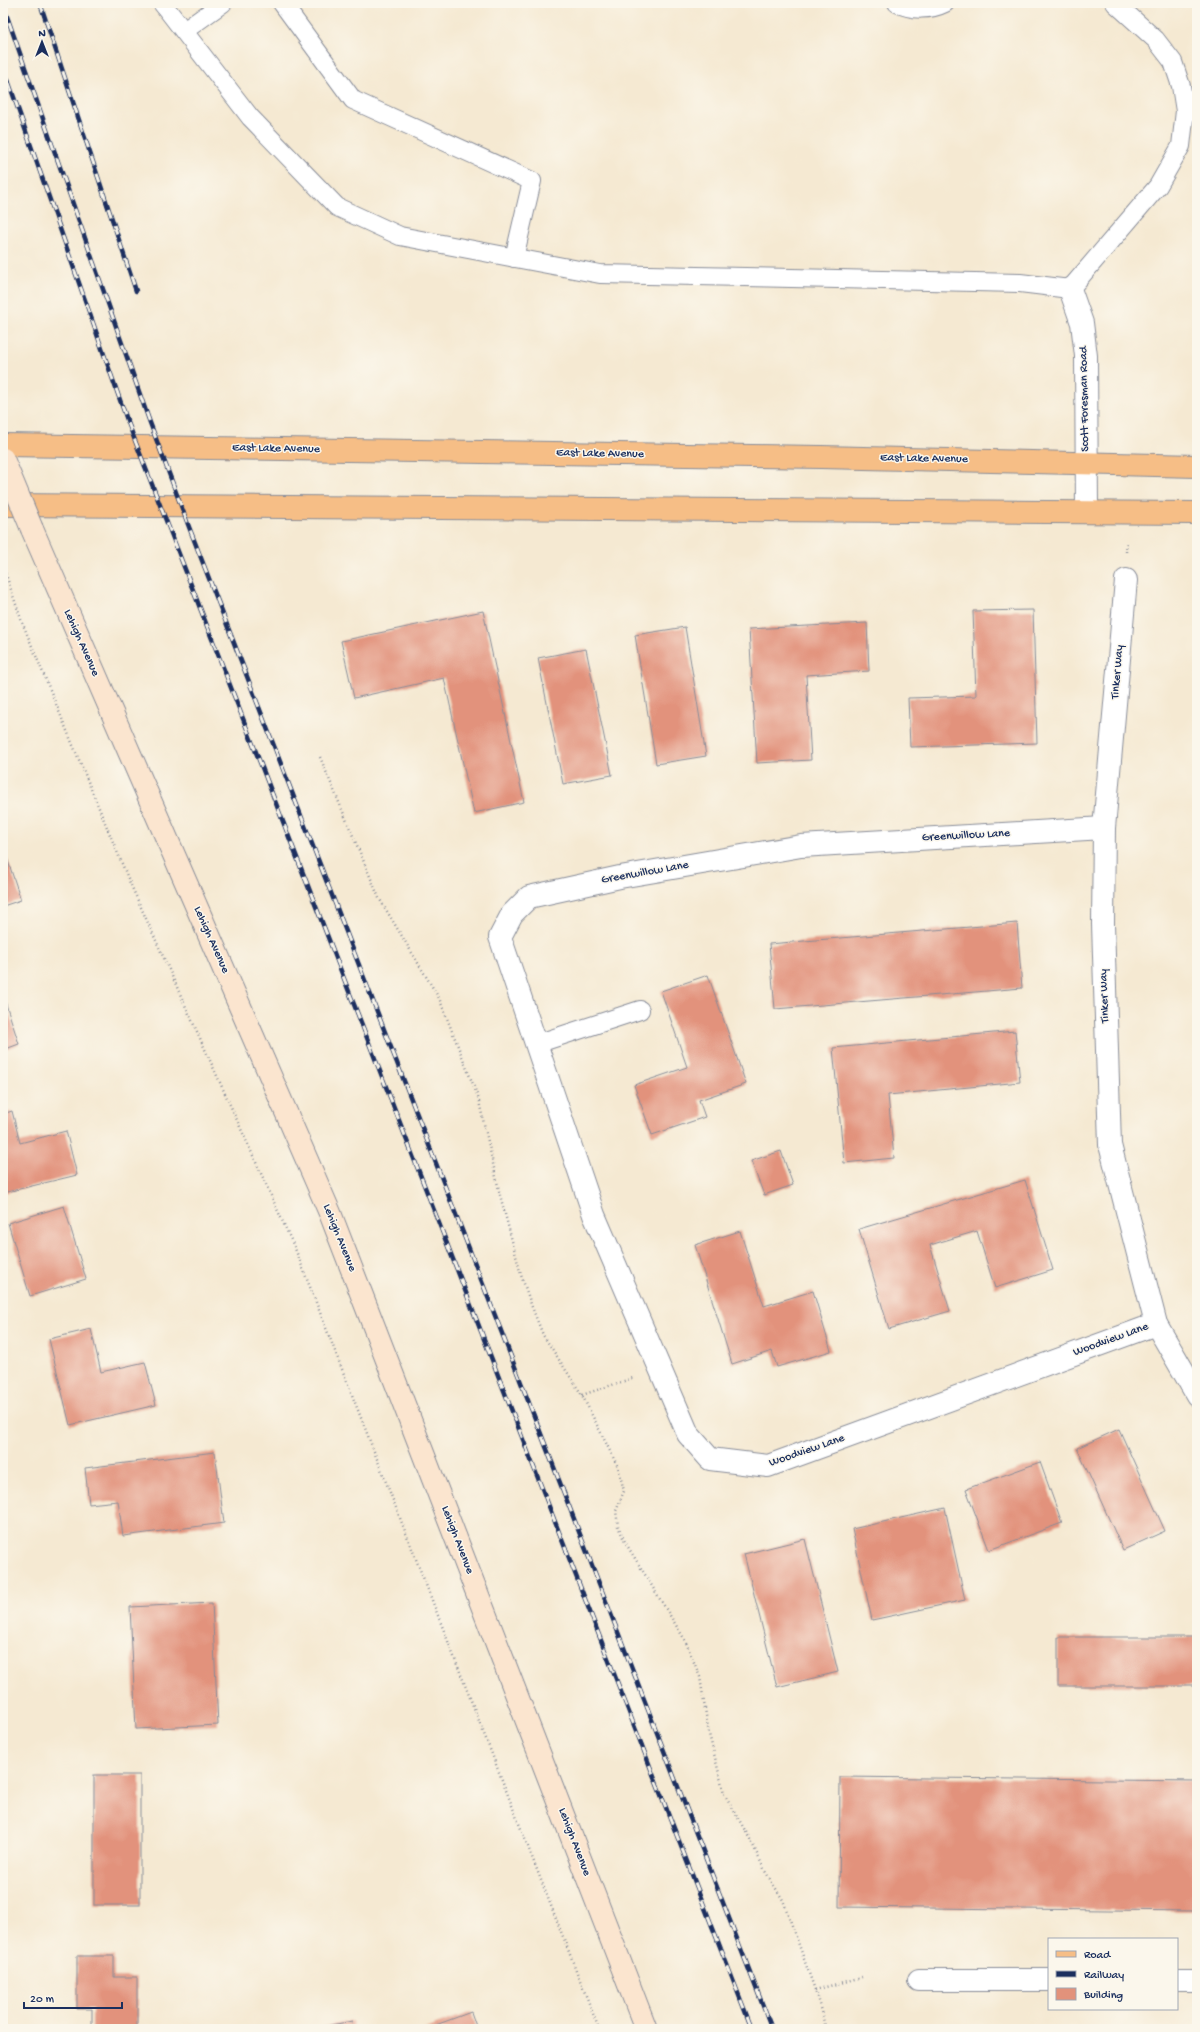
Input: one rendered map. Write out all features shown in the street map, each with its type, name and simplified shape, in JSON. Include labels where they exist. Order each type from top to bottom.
[{"type":"main road","name":"East Lake Avenue","points":[[3,445],[821,457],[1197,466]]},
{"type":"main road","points":[[3,505],[1197,513]]},
{"type":"street","name":"Scott Foresman Road","points":[[1070,289],[1082,323],[1086,356],[1087,512]]},
{"type":"street","name":"Lehigh Avenue","points":[[3,459],[32,529],[330,1214],[646,2029]]},
{"type":"street","name":"Tinker Way","points":[[1126,580],[1104,828],[1104,924],[1110,1145],[1156,1324],[1197,1395]]},
{"type":"street","name":"Greenwillow Lane","points":[[594,1215],[500,937],[512,914],[529,897],[620,877],[801,846],[1104,828]]},
{"type":"street","name":"Woodview Lane","points":[[594,1215],[688,1434],[710,1459],[768,1466],[1156,1324]]},
{"type":"street","points":[[919,1980],[1048,1980]]},
{"type":"street","points":[[1178,1980],[1197,1980]]},
{"type":"lane","points":[[162,3],[250,117],[336,207],[400,236],[600,274],[1020,283],[1070,289],[1158,186],[1181,146],[1185,111],[1181,86],[1173,62],[1156,40],[1115,3]]},
{"type":"lane","points":[[184,31],[224,3]]},
{"type":"lane","points":[[282,3],[353,100],[532,181],[514,258]]},
{"type":"lane","points":[[897,3],[906,8],[935,8],[945,3]]},
{"type":"lane","points":[[536,1044],[640,1010]]},
{"type":"path","points":[[3,566],[22,622],[130,883],[296,1251],[599,2029]]},
{"type":"path","points":[[320,757],[379,898],[439,998],[478,1097],[500,1195],[521,1275],[532,1307],[543,1335],[582,1395],[618,1467],[624,1491],[616,1511],[618,1526],[625,1542],[685,1640],[700,1678],[709,1734],[724,1793],[751,1841],[765,1871],[783,1900],[815,1990],[826,2029]]},
{"type":"path","points":[[582,1395],[660,1369]]},
{"type":"path","points":[[815,1990],[862,1977]]},
{"type":"building","points":[[1033,610],[1037,743],[910,747],[908,698],[976,696],[973,611]]},
{"type":"building","points":[[483,611],[524,802],[474,813],[444,678],[354,698],[341,641]]},
{"type":"building","points":[[867,623],[869,671],[806,675],[811,760],[757,763],[749,629]]},
{"type":"building","points":[[685,627],[706,756],[656,764],[635,635]]},
{"type":"building","points":[[586,649],[612,775],[563,784],[538,658]]},
{"type":"building","points":[[3,846],[21,900],[3,906]]},
{"type":"building","points":[[1017,923],[1022,988],[775,1009],[769,944]]},
{"type":"building","points":[[708,975],[746,1084],[699,1100],[705,1117],[652,1135],[634,1085],[687,1067],[661,991]]},
{"type":"building","points":[[3,995],[19,1044],[3,1050]]},
{"type":"building","points":[[1015,1031],[1020,1082],[888,1095],[894,1158],[844,1163],[833,1048]]},
{"type":"building","points":[[12,1111],[20,1143],[66,1131],[77,1175],[3,1193],[3,1114]]},
{"type":"building","points":[[781,1151],[793,1185],[764,1195],[751,1161]]},
{"type":"building","points":[[1025,1180],[1053,1270],[995,1288],[977,1231],[930,1245],[950,1311],[889,1329],[859,1229]]},
{"type":"building","points":[[64,1206],[86,1279],[30,1296],[8,1223]]},
{"type":"building","points":[[740,1231],[764,1306],[813,1291],[831,1351],[777,1367],[772,1351],[732,1364],[695,1245]]},
{"type":"building","points":[[91,1329],[101,1372],[145,1362],[156,1405],[70,1425],[49,1339]]},
{"type":"building","points":[[1119,1429],[1165,1531],[1123,1550],[1077,1448]]},
{"type":"building","points":[[215,1452],[224,1523],[123,1536],[118,1501],[89,1504],[85,1468]]},
{"type":"building","points":[[1040,1462],[1062,1523],[989,1550],[966,1489]]},
{"type":"building","points":[[945,1508],[965,1600],[872,1620],[852,1529]]},
{"type":"building","points":[[805,1539],[838,1672],[777,1687],[744,1554]]},
{"type":"building","points":[[212,1603],[218,1725],[136,1729],[130,1607]]},
{"type":"building","points":[[1058,1637],[1197,1637],[1197,1686],[1058,1686]]},
{"type":"building","points":[[94,1775],[140,1775],[140,1905],[94,1905]]},
{"type":"building","points":[[840,1777],[1197,1781],[1197,1911],[839,1907]]},
{"type":"building","points":[[77,1956],[114,1956],[114,1977],[137,1977],[137,2029],[92,2029],[92,2009],[77,2009]]},
{"type":"building","points":[[471,2012],[477,2029],[425,2029]]},
{"type":"building","points":[[352,2021],[353,2029],[316,2028]]},
{"type":"railway","points":[[40,3],[136,291]]},
{"type":"railway","points":[[3,5],[149,420],[189,527],[772,2029]]},
{"type":"railway","points":[[3,66],[127,420],[752,2029]]}]
